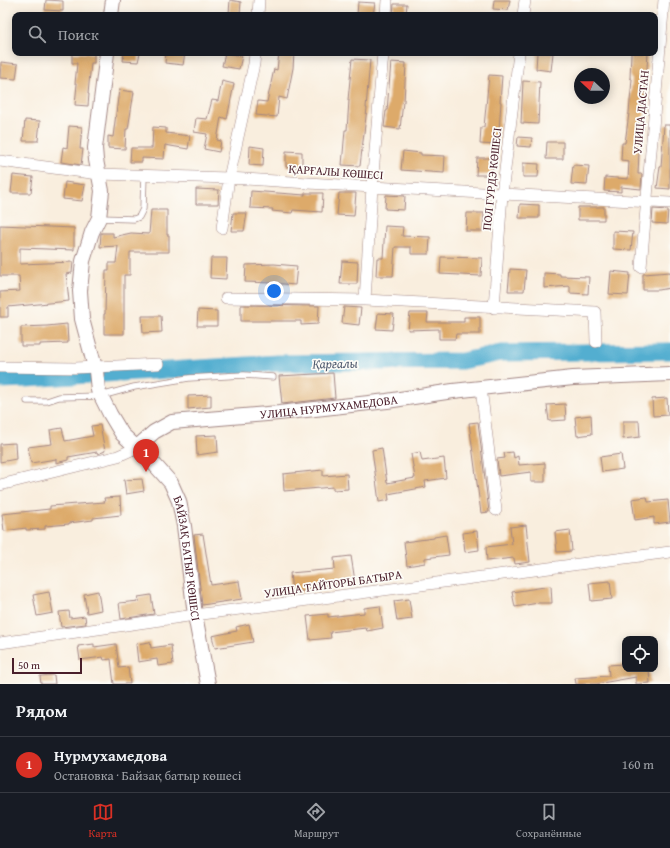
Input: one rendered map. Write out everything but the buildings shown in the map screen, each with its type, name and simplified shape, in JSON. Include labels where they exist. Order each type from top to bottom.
[{"type":"street","points":[[111,12],[113,0]]},
{"type":"street","points":[[258,12],[259,0]]},
{"type":"street","points":[[386,12],[387,0]]},
{"type":"street","points":[[523,12],[525,0]]},
{"type":"street","name":"УЛИЦА ДАСТАН","points":[[641,267],[664,0]]},
{"type":"street","points":[[100,393],[82,318],[80,291],[83,261],[92,232],[99,218],[102,191],[96,160],[96,148],[107,56]]},
{"type":"street","points":[[222,228],[229,178],[255,56]]},
{"type":"street","points":[[366,300],[372,187],[383,56]]},
{"type":"street","name":"ПОЛ ГУРДЭ КӨШЕСІ","points":[[494,308],[502,194],[519,56]]},
{"type":"street","name":"ҚАРҒАЛЫ КӨШЕСІ","points":[[0,161],[99,174],[229,178],[670,203]]},
{"type":"street","points":[[226,298],[366,300],[494,308],[595,312],[596,342]]},
{"type":"street","points":[[0,366],[95,369],[158,364]]},
{"type":"street","name":"УЛИЦА НУРМУХАМЕДОВА","points":[[0,485],[118,456],[136,448],[154,432],[172,422],[279,413],[387,401],[453,391],[573,378],[670,374]]},
{"type":"street","points":[[481,388],[496,510]]},
{"type":"street","name":"БАЙЗАҚ БАТЫР КӨШЕСІ","points":[[100,393],[122,434],[155,465],[171,483],[179,500],[184,526],[195,615],[208,684]]},
{"type":"street","name":"УЛИЦА ТАЙТОРЫ БАТЫРА","points":[[0,643],[195,615],[670,552]]},
{"type":"lane","points":[[99,218],[134,219],[139,217],[143,209],[144,175]]},
{"type":"lane","points":[[28,400],[47,401],[59,396],[100,393],[189,378],[244,375],[273,377]]},
{"type":"waterway","name":"Қарғалы","points":[[0,380],[278,363],[462,361],[501,353],[670,351]]},
{"type":"place","name":"Нурмухамедова","points":[[146,472]]}]
